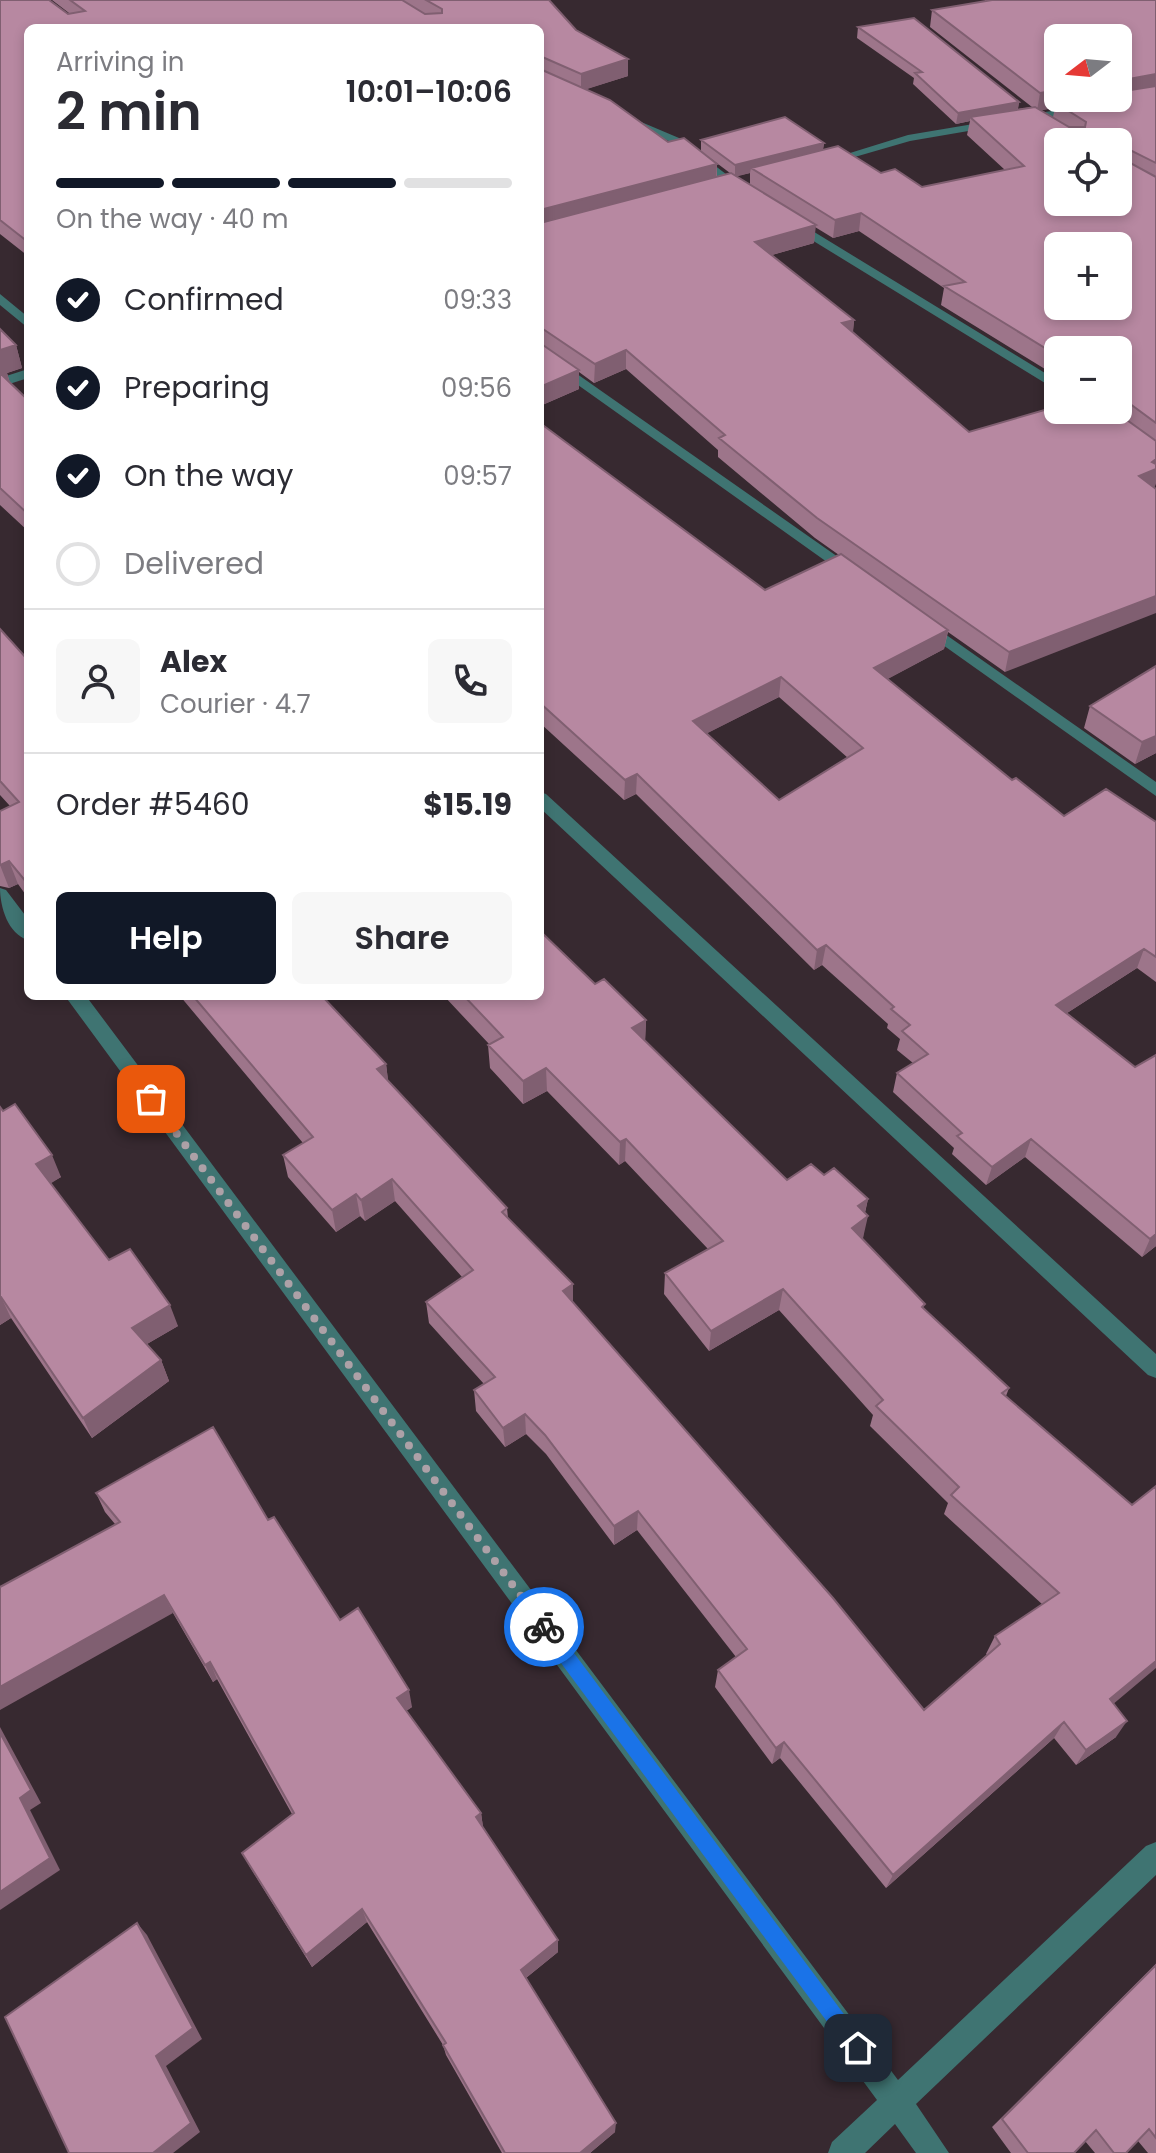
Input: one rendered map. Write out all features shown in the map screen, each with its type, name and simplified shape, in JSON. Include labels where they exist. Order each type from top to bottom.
[{"type":"street","points":[[1021,107],[1052,128]]},
{"type":"street","points":[[820,164],[908,138],[1064,112]]},
{"type":"street","points":[[617,115],[675,140],[758,201]]},
{"type":"street","points":[[717,188],[754,177]]},
{"type":"street","points":[[785,217],[1044,378]]},
{"type":"street","points":[[0,298],[24,320]]},
{"type":"street","points":[[544,355],[861,580]]},
{"type":"street","points":[[0,383],[24,374]]},
{"type":"street","points":[[912,617],[1156,790]]},
{"type":"street","points":[[544,802],[1156,1368]]},
{"type":"street","points":[[0,895],[24,928]]},
{"type":"street","points":[[78,1000],[934,2153]]},
{"type":"street","points":[[843,2153],[896,2099],[1156,1856]]},
{"type":"building","points":[[0,0],[49,0],[68,14],[85,11],[70,0],[402,0],[425,14],[442,13],[442,9],[426,0],[549,0],[576,30],[628,59],[581,74],[544,58],[544,24],[24,24],[24,239],[0,220]]},
{"type":"building","points":[[992,0],[1156,0],[1156,74],[1132,78],[1132,24],[1044,24],[1044,92],[1040,93],[932,10]]},
{"type":"building","points":[[914,18],[1019,102],[958,113],[915,73],[922,72],[858,27]]},
{"type":"building","points":[[544,71],[610,100],[668,142],[684,138],[717,164],[544,209]]},
{"type":"building","points":[[1156,86],[1156,163],[1132,151],[1132,128],[1044,128],[1044,216],[1132,216],[1132,164],[1156,177],[1156,423],[1132,405],[1132,336],[1044,336],[1044,347],[944,286],[965,282],[861,213],[835,220],[751,168],[838,146],[881,173],[895,169],[922,187],[1024,166],[970,117],[1035,107],[1069,127],[1085,127],[1086,122],[1070,112],[1132,112],[1132,90]]},
{"type":"building","points":[[785,117],[824,143],[735,165],[701,140]]},
{"type":"building","points":[[731,173],[816,225],[755,242],[854,320],[842,323],[969,432],[1044,410],[1044,424],[1132,424],[1156,441],[1156,459],[1152,462],[1156,464],[1156,469],[1139,476],[1156,489],[1156,596],[1009,652],[817,518],[719,438],[725,435],[626,350],[595,364],[544,330],[544,222]]},
{"type":"building","points":[[0,329],[16,345],[0,350]]},
{"type":"building","points":[[544,346],[579,370],[544,385]]},
{"type":"building","points":[[0,373],[24,396],[24,510],[0,488]]},
{"type":"building","points":[[544,426],[765,590],[841,554],[948,630],[874,668],[1012,780],[1016,778],[1064,816],[1106,789],[1156,822],[1156,957],[1144,949],[1056,1005],[1135,1067],[1156,1055],[1156,1234],[1150,1239],[1031,1139],[992,1167],[957,1136],[962,1133],[897,1073],[928,1054],[902,1031],[910,1025],[891,1009],[894,1007],[826,945],[817,950],[637,774],[625,780],[544,707]],"holes":[[[781,677],[863,748],[779,800],[693,721]]]},
{"type":"building","points":[[0,629],[24,656],[24,879],[9,861],[0,865],[0,811],[19,802],[0,781]]},
{"type":"building","points":[[1156,666],[1156,736],[1142,742],[1090,706]]},
{"type":"building","points":[[544,935],[595,984],[604,979],[646,1020],[632,1028],[787,1180],[811,1164],[824,1175],[834,1168],[868,1199],[858,1206],[868,1216],[852,1228],[925,1304],[922,1307],[1009,1388],[1002,1393],[1132,1505],[1156,1486],[1156,1661],[1110,1699],[1127,1721],[1086,1750],[1064,1722],[893,1875],[784,1742],[776,1748],[718,1670],[747,1649],[638,1511],[614,1526],[545,1435],[525,1414],[503,1428],[474,1390],[495,1377],[426,1302],[473,1270],[392,1179],[361,1200],[356,1194],[332,1210],[283,1155],[313,1137],[196,1000],[326,1000],[386,1064],[377,1069],[507,1208],[502,1212],[573,1284],[563,1291],[833,1598],[924,1710],[1000,1644],[995,1636],[1059,1593],[951,1495],[959,1487],[876,1406],[883,1400],[783,1289],[711,1331],[665,1273],[723,1241],[626,1139],[620,1142],[546,1068],[523,1081],[488,1045],[503,1037],[468,1000],[544,1000]]},
{"type":"building","points":[[15,1104],[52,1155],[36,1164],[109,1260],[130,1249],[170,1305],[132,1328],[161,1360],[83,1418],[0,1297],[0,1107],[3,1111]]},
{"type":"building","points":[[213,1427],[268,1520],[274,1517],[340,1620],[358,1608],[409,1690],[397,1698],[481,1813],[476,1817],[558,1940],[521,1970],[616,2123],[580,2153],[505,2153],[443,2045],[446,2043],[362,1909],[306,1955],[242,1853],[294,1813],[210,1662],[205,1665],[164,1595],[0,1687],[0,1587],[120,1522],[96,1493]]},
{"type":"building","points":[[0,1733],[31,1790],[20,1798],[50,1858],[0,1892]]},
{"type":"building","points":[[137,1923],[193,2028],[156,2056],[191,2123],[153,2153],[69,2153],[5,2017]]},
{"type":"building","points":[[1156,1965],[1156,2138],[1149,2129],[1126,2153],[1114,2153],[1096,2130],[1074,2153],[1028,2153],[1002,2119]]},
{"type":"way so far","points":[[151,1099],[544,1627]]},
{"type":"route","points":[[544,1627],[858,2048]]}]
